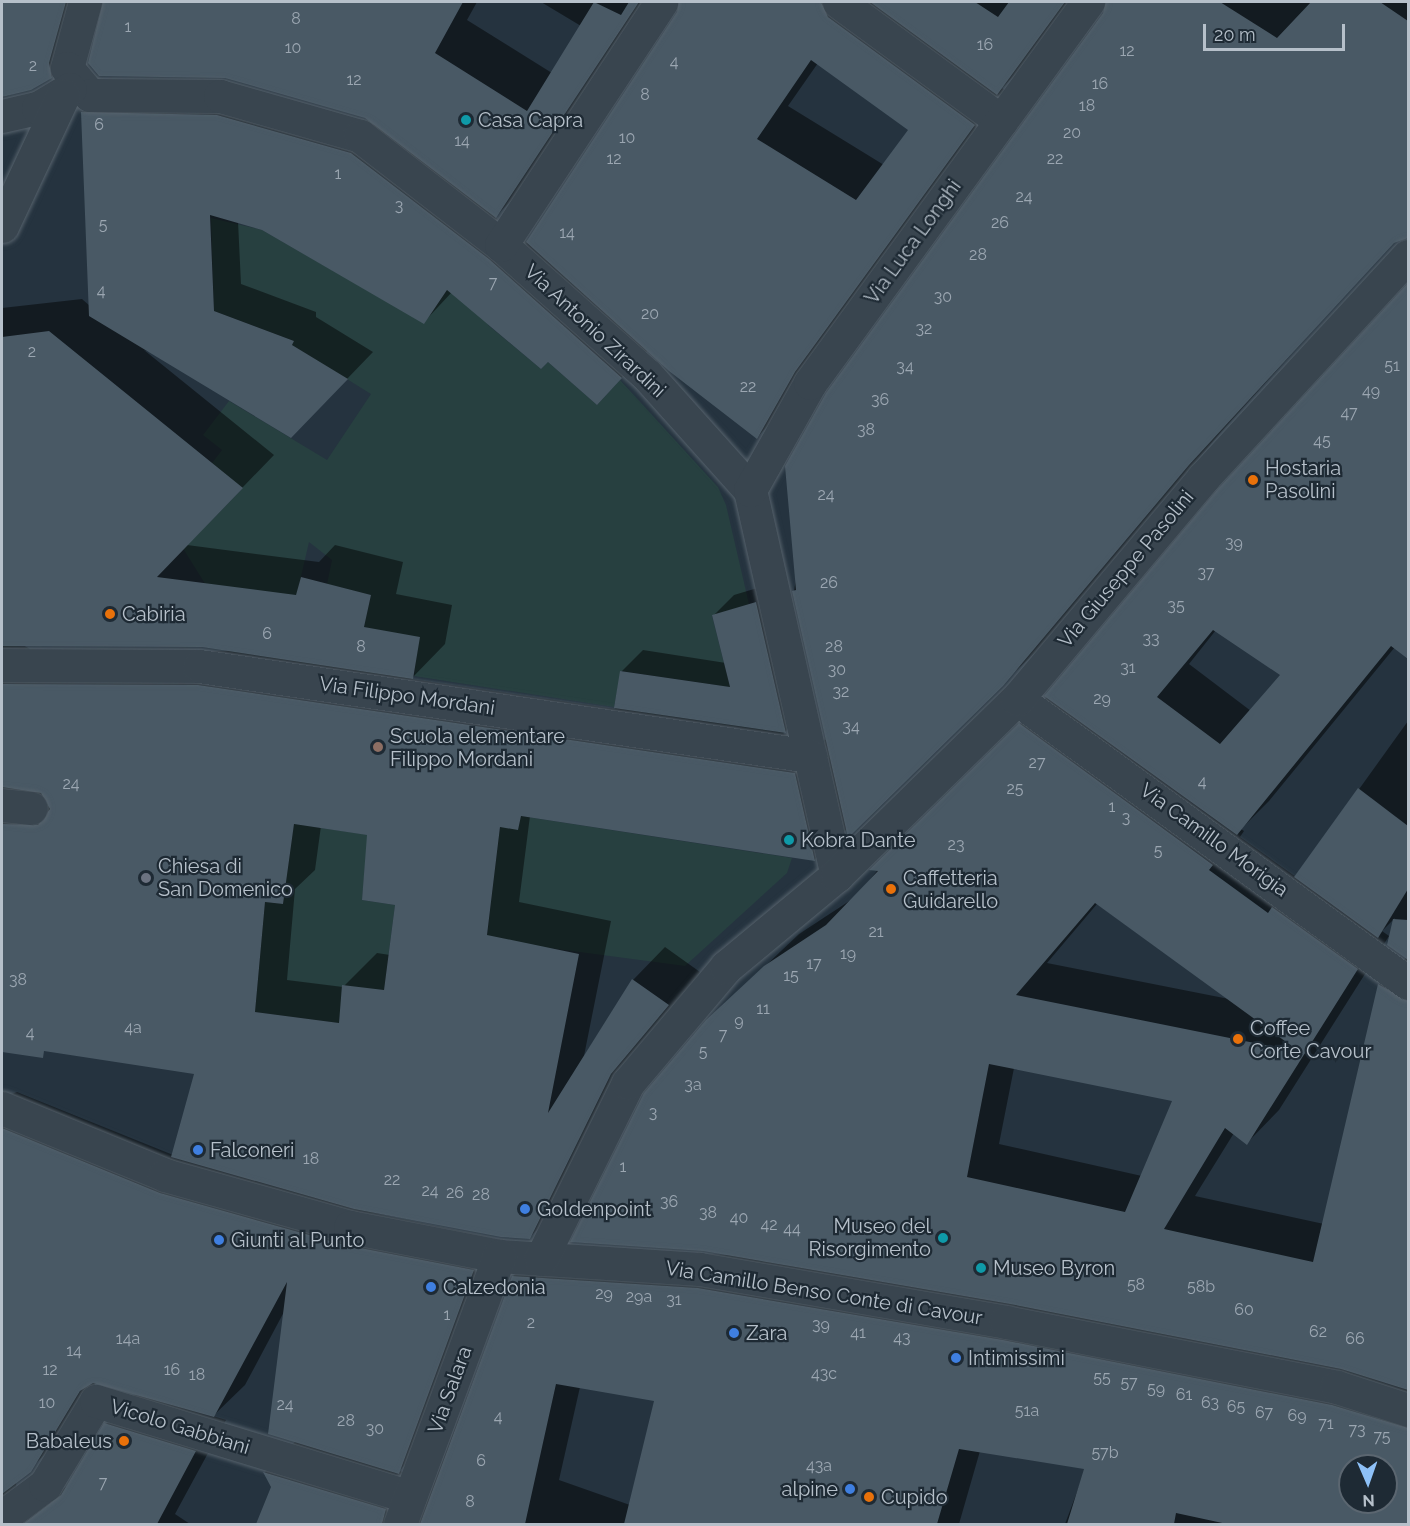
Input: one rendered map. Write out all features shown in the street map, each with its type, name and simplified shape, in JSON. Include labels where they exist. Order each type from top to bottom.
[{"type":"street","points":[[2,226],[69,82],[85,2]]},
{"type":"street","points":[[501,245],[661,2]]},
{"type":"street","points":[[839,2],[1001,121]]},
{"type":"street","name":"Via Luca Longhi","points":[[750,490],[810,383],[1088,2]]},
{"type":"street","points":[[2,116],[38,108],[69,82]]},
{"type":"street","name":"Via Antonio Zirardini","points":[[69,82],[90,96],[220,96],[360,136],[501,245],[647,375],[750,490],[837,875]]},
{"type":"street","name":"Via Giuseppe Pasolini","points":[[541,1258],[628,1083],[726,967],[837,875],[1017,699],[1203,478],[1408,256]]},
{"type":"street","name":"Via Filippo Mordani","points":[[2,665],[199,666],[810,756]]},
{"type":"street","name":"Via Camillo Morigia","points":[[1017,699],[1408,983]]},
{"type":"street","name":"Via Camillo Benso Conte di Cavour","points":[[2,1108],[165,1175],[350,1227],[499,1256],[700,1269],[1006,1322],[1337,1387],[1408,1410]]},
{"type":"street","name":"Via Salara","points":[[405,1510],[499,1256]]},
{"type":"street","name":"Vicolo Gabbiani","points":[[2,1517],[45,1485],[96,1401],[405,1510]]},
{"type":"green space","points":[[211,218],[262,230],[424,323],[473,254],[488,325],[541,369],[548,362],[597,405],[620,380],[718,487],[726,505],[749,604],[712,616],[730,687],[621,671],[614,707],[414,676],[419,638],[364,627],[371,595],[327,584],[332,560],[309,542],[294,607],[214,598],[179,542],[211,521],[242,489],[212,463],[222,450],[203,435],[229,401],[327,460],[371,394],[292,345],[294,341],[214,311]]},
{"type":"green space","points":[[521,816],[792,858],[787,873],[685,966],[542,947],[474,1046],[500,827],[518,829]]},
{"type":"green space","points":[[294,824],[403,840],[366,855],[362,900],[395,905],[384,990],[343,986],[339,1023],[255,1012],[265,902],[283,904]]},
{"type":"building","points":[[2,2],[66,2],[49,63],[52,78],[31,90],[2,97]]},
{"type":"building","points":[[103,2],[463,2],[435,53],[527,111],[594,2],[621,15],[629,2],[639,2],[496,218],[365,118],[225,78],[99,76],[88,63]]},
{"type":"building","points":[[679,2],[821,2],[828,17],[975,125],[795,372],[757,439],[669,371],[526,242],[677,12]],"holes":[[[811,60],[908,130],[856,200],[757,139]]]},
{"type":"building","points":[[870,2],[975,2],[998,17],[1009,2],[1065,2],[997,95]]},
{"type":"building","points":[[1106,2],[1220,2],[1277,38],[1311,2],[1380,2],[1408,21],[1408,238],[1394,243],[1189,465],[1003,686],[848,838],[792,591],[796,590],[785,466],[826,393],[1103,13]]},
{"type":"building","points":[[81,112],[217,115],[351,153],[489,259],[622,378],[597,405],[548,362],[541,369],[447,290],[424,324],[262,230],[210,215],[214,311],[294,341],[292,345],[348,379],[291,438],[89,316]]},
{"type":"building","points":[[1408,283],[1408,659],[1391,646],[1237,835],[1044,696],[1217,490]],"holes":[[[1213,630],[1280,675],[1220,744],[1157,697]]]},
{"type":"building","points":[[49,331],[243,488],[157,577],[296,595],[301,577],[371,595],[364,627],[420,637],[413,679],[202,647],[2,646],[2,337]]},
{"type":"building","points":[[756,602],[786,733],[614,708],[620,671],[730,687],[712,615]]},
{"type":"building","points":[[2,684],[198,685],[795,773],[815,861],[521,816],[518,830],[500,827],[487,935],[579,954],[548,1113],[632,979],[669,1005],[611,1074],[530,1239],[501,1237],[354,1209],[171,1157],[194,1074],[44,1051],[43,1058],[2,1052],[2,824],[38,825],[50,809],[41,793],[2,787]],"holes":[[[294,824],[367,835],[362,900],[395,905],[384,990],[342,985],[339,1023],[255,1012],[265,902],[283,904]]]},
{"type":"building","points":[[1019,723],[1213,865],[1209,870],[1268,913],[1272,907],[1358,969],[1247,1145],[1225,1128],[1164,1229],[1313,1262],[1378,984],[1408,1001],[1408,1390],[1341,1369],[1010,1304],[703,1251],[570,1242],[644,1093],[706,1020],[764,966],[826,925],[878,871],[869,870]],"holes":[[[1095,903],[1300,1052],[1016,995]],[[989,1064],[1172,1101],[1125,1212],[967,1177]]]},
{"type":"building","points":[[1358,788],[1408,826],[1408,889],[1378,938],[1294,877]]},
{"type":"building","points":[[1393,919],[1408,920],[1408,960],[1387,945]]},
{"type":"building","points":[[2,1128],[160,1193],[345,1245],[474,1270],[399,1474],[268,1434],[287,1282],[214,1417],[93,1383],[80,1391],[31,1472],[2,1494]]},
{"type":"building","points":[[512,1276],[698,1288],[1003,1340],[1332,1405],[1408,1428],[1408,1524],[1227,1524],[1176,1513],[1174,1524],[1067,1524],[1084,1469],[959,1449],[937,1524],[624,1524],[654,1401],[556,1384],[525,1524],[420,1524]]},
{"type":"building","points":[[104,1423],[196,1451],[157,1524],[23,1524],[61,1495]]},
{"type":"building","points":[[263,1472],[386,1509],[382,1524],[256,1524],[271,1487]]},
{"type":"place","name":"Casa Capra","points":[[466,120]]},
{"type":"place","name":"Hostaria Pasolini","points":[[1253,480]]},
{"type":"place","name":"Cabiria","points":[[110,614]]},
{"type":"place","name":"Scuola elementare Filippo Mordani","points":[[378,747]]},
{"type":"place","name":"Kobra Dante","points":[[789,840]]},
{"type":"place","name":"Chiesa di San Domenico","points":[[146,878]]},
{"type":"place","name":"Caffetteria Guidarello","points":[[891,889]]},
{"type":"place","name":"Coffee Corte Cavour","points":[[1238,1039]]},
{"type":"place","name":"Falconeri","points":[[198,1150]]},
{"type":"place","name":"Goldenpoint","points":[[525,1209]]},
{"type":"place","name":"Museo del Risorgimento","points":[[943,1238]]},
{"type":"place","name":"Giunti al Punto","points":[[219,1240]]},
{"type":"place","name":"Museo Byron","points":[[981,1268]]},
{"type":"place","name":"Calzedonia","points":[[431,1287]]},
{"type":"place","name":"Zara","points":[[734,1333]]},
{"type":"place","name":"Intimissimi","points":[[956,1358]]},
{"type":"place","name":"Babaleus","points":[[124,1441]]},
{"type":"place","name":"alpine","points":[[850,1489]]},
{"type":"place","name":"Cupido","points":[[869,1497]]}]
